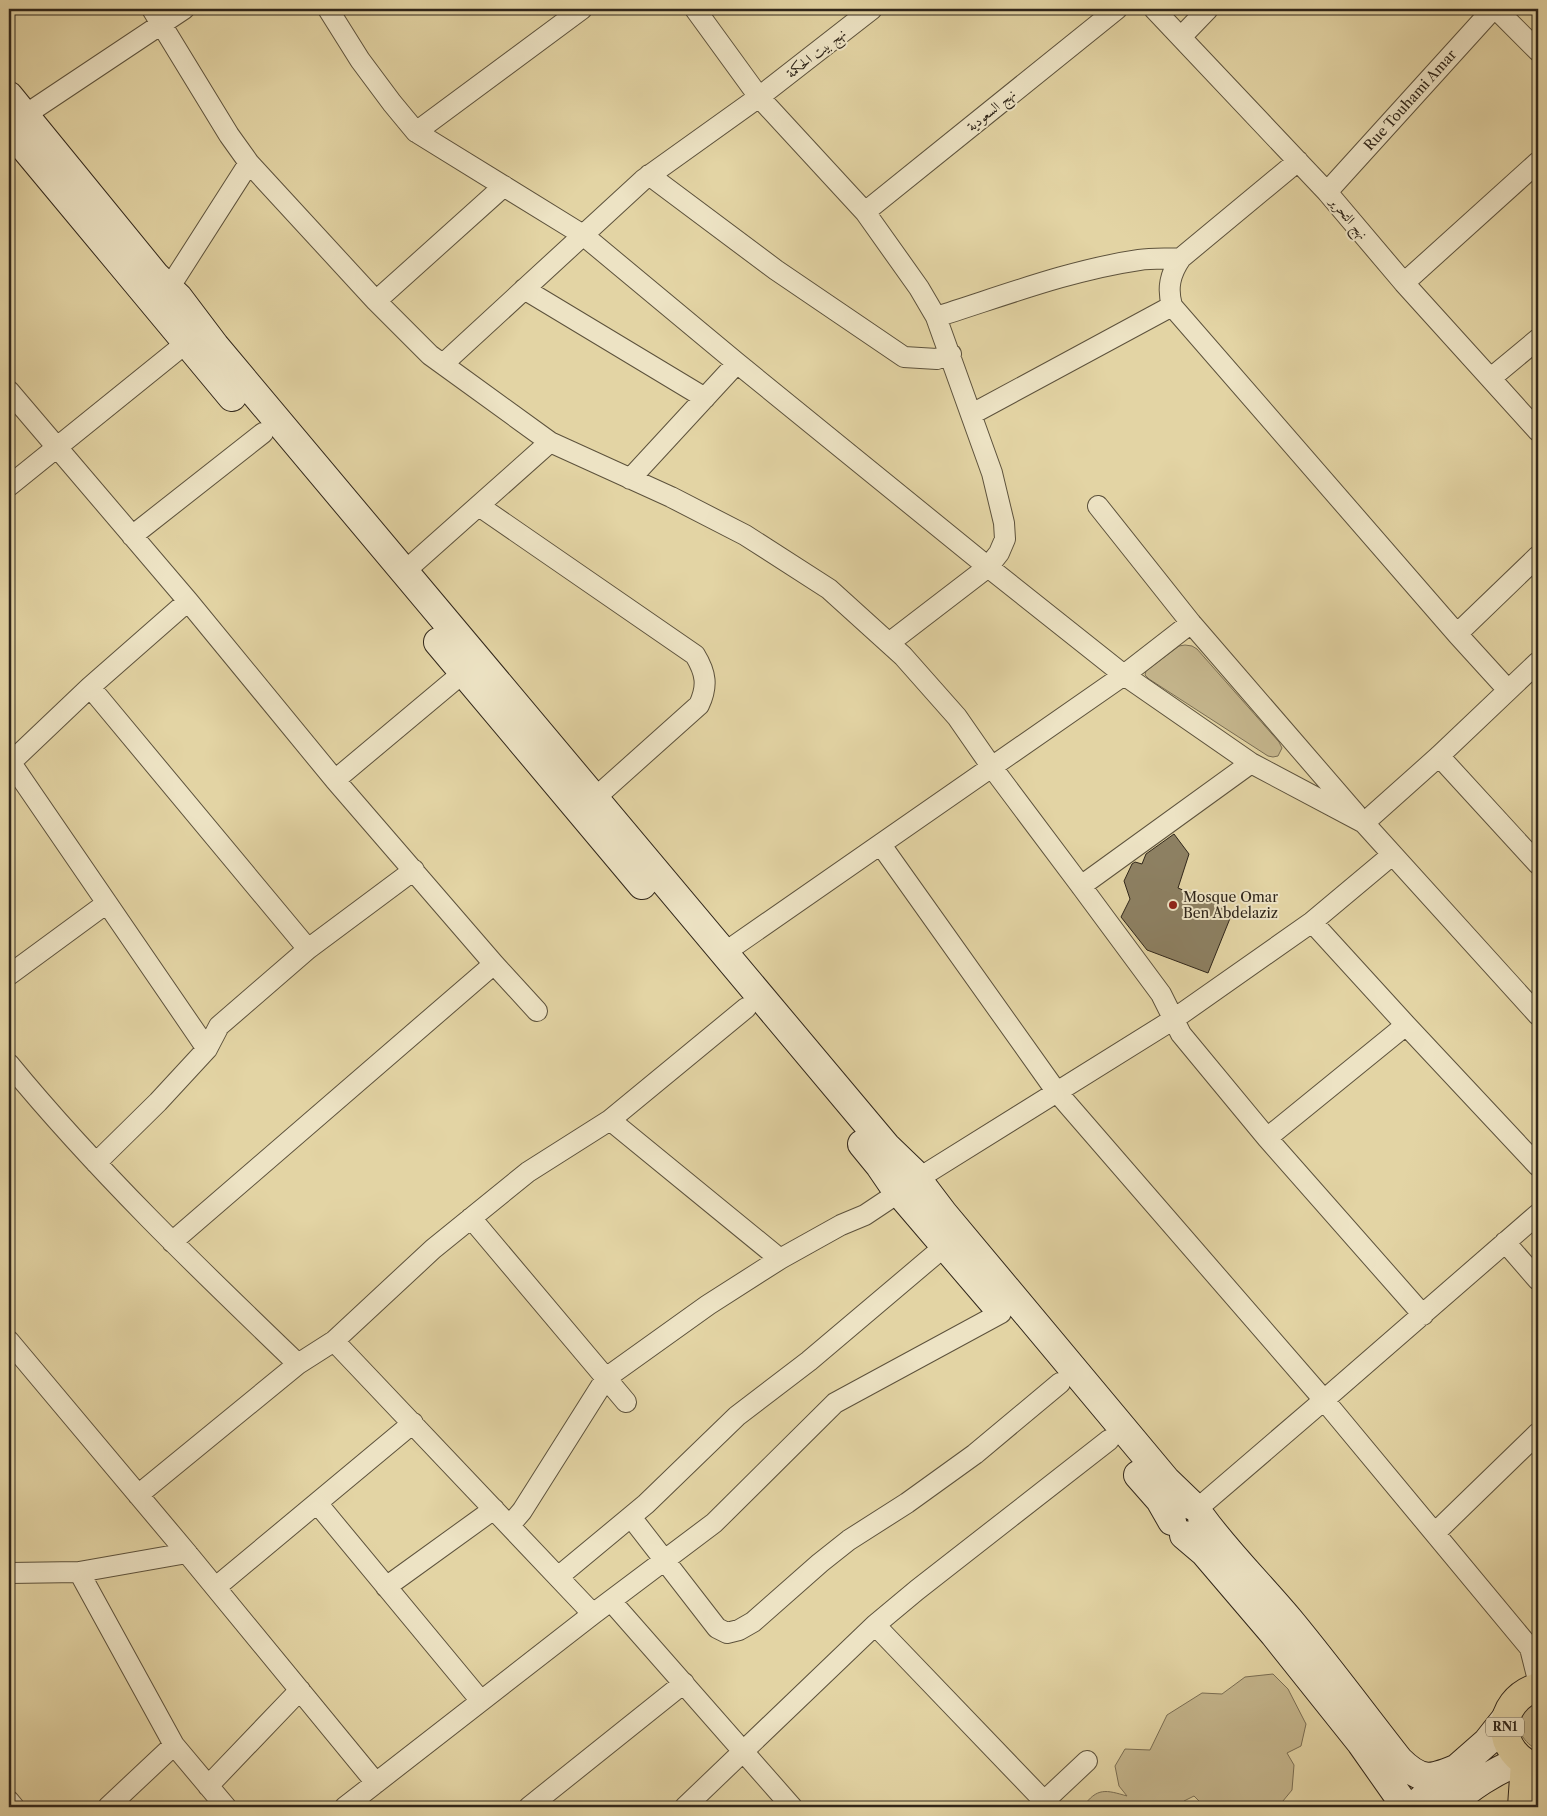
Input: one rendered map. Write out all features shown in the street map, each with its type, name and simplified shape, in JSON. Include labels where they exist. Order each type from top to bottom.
[{"type":"main road","points":[[14,113],[134,278],[161,295],[194,337],[262,433],[746,1008],[880,1166],[943,1213],[1166,1480],[1189,1518],[1204,1552],[1274,1634],[1361,1744],[1406,1807]]},
{"type":"main road","points":[[194,337],[215,346],[886,1146],[945,1246],[1160,1500],[1217,1538],[1317,1653],[1398,1760],[1410,1770],[1423,1777],[1438,1777],[1460,1767]]},
{"type":"main road","name":"RN1","points":[[1528,1764],[1513,1752],[1507,1741],[1505,1730],[1506,1718],[1510,1706],[1518,1697],[1528,1690],[1538,1687]]},
{"type":"main road","points":[[1413,1807],[1487,1742],[1506,1718]]},
{"type":"main road","points":[[1447,1807],[1464,1792],[1496,1771],[1528,1764],[1522,1807]]},
{"type":"street","points":[[14,113],[156,16],[184,9]]},
{"type":"street","points":[[328,9],[360,60],[416,132],[583,235],[737,363],[1124,675],[1251,763],[1364,824]]},
{"type":"street","points":[[416,132],[582,9]]},
{"type":"street","points":[[695,9],[759,97],[865,212],[919,288],[936,317],[951,354],[992,473],[1004,523],[1005,539],[999,553],[988,567],[889,643]]},
{"type":"street","name":"نهج بيت الحكمة","points":[[443,364],[649,175],[759,97],[872,9]]},
{"type":"street","name":"نهج السعودية","points":[[865,212],[1117,9]]},
{"type":"street","name":"نهج التحرير","points":[[1154,9],[1327,192],[1404,283],[1538,431]]},
{"type":"street","points":[[1181,37],[1208,9]]},
{"type":"street","points":[[1495,9],[1538,51]]},
{"type":"street","name":"Rue Touhami Amar","points":[[1327,192],[1495,9]]},
{"type":"street","points":[[156,16],[249,164],[376,301],[430,354],[550,442],[671,497],[745,535],[829,589],[889,643],[929,684],[946,704],[1161,994],[1181,1034],[1267,1138],[1423,1315]]},
{"type":"street","points":[[1298,161],[1181,258],[1172,271],[1168,294],[1172,306],[1457,634],[1508,690]]},
{"type":"street","points":[[1404,283],[1538,162]]},
{"type":"street","points":[[161,295],[249,164]]},
{"type":"street","points":[[649,175],[776,270],[904,358],[937,359],[951,354]]},
{"type":"street","points":[[376,301],[504,186]]},
{"type":"street","points":[[936,317],[1103,266],[1141,260],[1181,258]]},
{"type":"street","points":[[524,289],[705,398]]},
{"type":"street","points":[[972,414],[1172,306]]},
{"type":"street","points":[[9,486],[194,337]]},
{"type":"street","points":[[1492,378],[1538,339]]},
{"type":"street","points":[[630,479],[737,363]]},
{"type":"street","points":[[9,391],[188,601],[334,780],[537,1011]]},
{"type":"street","points":[[132,536],[262,433]]},
{"type":"street","points":[[404,572],[550,442]]},
{"type":"street","points":[[480,506],[695,655],[703,668],[705,679],[704,695],[698,705],[595,798]]},
{"type":"street","points":[[1098,506],[1191,623],[1364,824],[1538,1016]]},
{"type":"street","points":[[1457,634],[1538,556]]},
{"type":"street","points":[[188,601],[90,687],[10,763],[207,1049]]},
{"type":"street","points":[[724,953],[1124,675],[1191,623]]},
{"type":"street","points":[[1364,824],[1538,662]]},
{"type":"street","points":[[334,780],[464,672]]},
{"type":"street","points":[[90,687],[308,950]]},
{"type":"street","points":[[1439,756],[1538,864]]},
{"type":"street","points":[[1081,886],[1251,763]]},
{"type":"street","points":[[881,845],[1056,1091],[1324,1400],[1434,1533],[1534,1644],[1538,1680]]},
{"type":"street","points":[[510,1525],[522,1511],[606,1378],[708,1305],[780,1259],[840,1225],[865,1214],[1056,1091],[1174,1019],[1312,922],[1392,854]]},
{"type":"street","points":[[96,1163],[158,1102],[207,1049],[219,1026],[308,950],[414,870]]},
{"type":"street","points":[[9,975],[107,904]]},
{"type":"street","points":[[1312,922],[1538,1166]]},
{"type":"street","points":[[172,1242],[494,964]]},
{"type":"street","points":[[138,1495],[298,1364],[334,1341],[433,1250],[528,1172],[610,1120],[746,1008]]},
{"type":"street","points":[[1267,1138],[1406,1025]]},
{"type":"street","points":[[12,1073],[172,1242],[298,1364]]},
{"type":"street","points":[[610,1120],[780,1259]]},
{"type":"street","points":[[1189,1518],[1538,1214]]},
{"type":"street","points":[[471,1218],[626,1402]]},
{"type":"street","points":[[1505,1242],[1538,1280]]},
{"type":"street","points":[[558,1577],[646,1504],[737,1416],[809,1361],[945,1246]]},
{"type":"street","points":[[345,1807],[593,1614],[714,1523],[835,1403],[1001,1313]]},
{"type":"street","points":[[9,1341],[216,1587],[376,1783]]},
{"type":"street","points":[[334,1341],[593,1614]]},
{"type":"street","points":[[631,1517],[718,1628],[727,1633],[739,1630],[754,1622],[820,1563],[849,1540],[907,1503],[976,1454],[1060,1383]]},
{"type":"street","points":[[216,1587],[413,1423]]},
{"type":"street","points":[[1434,1533],[1538,1433]]},
{"type":"street","points":[[685,1807],[875,1625],[1109,1440]]},
{"type":"street","points":[[317,1503],[481,1701]]},
{"type":"street","points":[[386,1587],[494,1509]]},
{"type":"street","points":[[9,1573],[79,1572],[187,1553]]},
{"type":"street","points":[[79,1572],[174,1745],[226,1807]]},
{"type":"street","points":[[611,1601],[792,1807]]},
{"type":"street","points":[[875,1625],[1041,1804],[1087,1761]]},
{"type":"street","points":[[530,1807],[684,1683]]},
{"type":"street","points":[[208,1786],[300,1690]]},
{"type":"street","points":[[108,1807],[174,1745]]},
{"type":"street","points":[[9,1800],[14,1807]]},
{"type":"shaded area","points":[[1185,645],[1197,649],[1279,742],[1282,748],[1278,756],[1268,756],[1145,675],[1146,671],[1179,646]]},
{"type":"shaded area","points":[[1273,1674],[1288,1689],[1306,1724],[1301,1746],[1287,1753],[1294,1765],[1292,1790],[1278,1807],[1200,1807],[1201,1803],[1194,1796],[1184,1801],[1182,1807],[1083,1807],[1093,1796],[1102,1792],[1113,1792],[1127,1796],[1119,1786],[1115,1766],[1125,1749],[1150,1750],[1167,1715],[1202,1693],[1222,1694],[1245,1677]]},
{"type":"shaded area","points":[[1538,1700],[1538,1750],[1529,1744],[1521,1734],[1518,1724],[1523,1711]]},
{"type":"building","name":"Mosque Omar Ben Abdelaziz","points":[[1174,834],[1189,854],[1178,888],[1233,911],[1208,973],[1147,950],[1121,917],[1130,899],[1124,881],[1132,864],[1135,862],[1142,864],[1146,854]]},
{"type":"place","name":"Mosque Omar Ben Abdelaziz","points":[[1173,905]]}]
